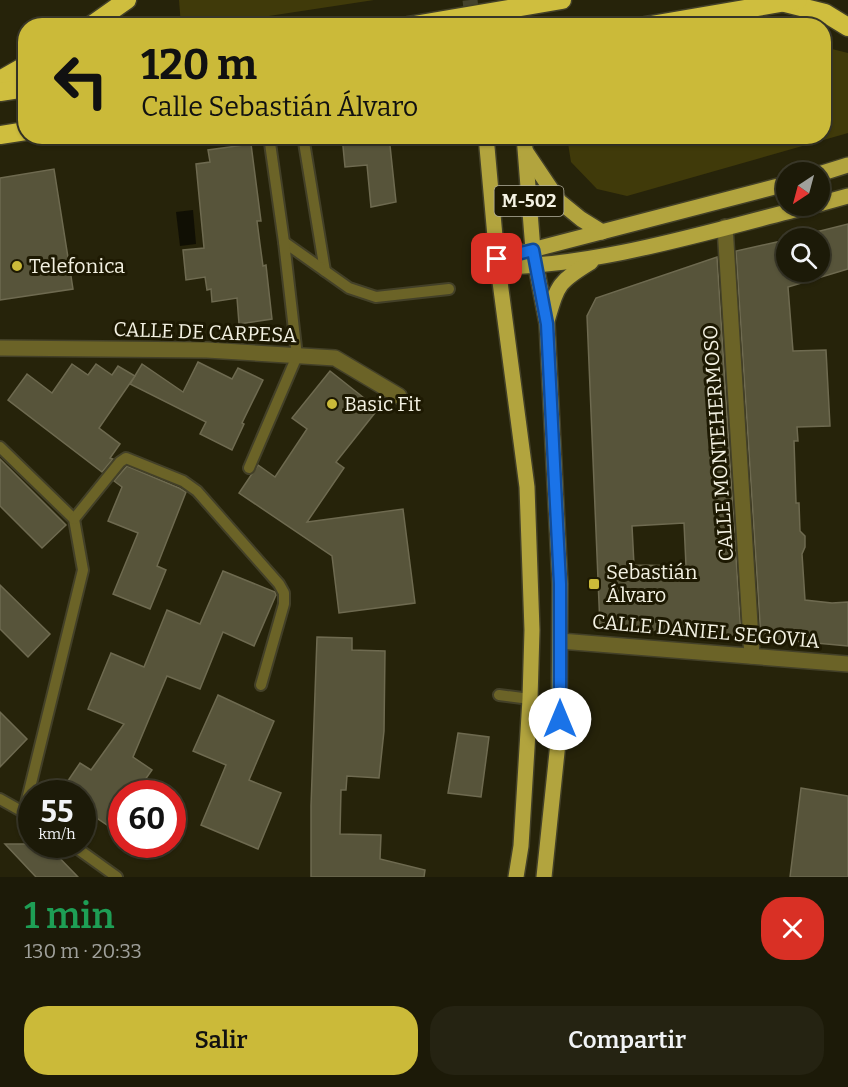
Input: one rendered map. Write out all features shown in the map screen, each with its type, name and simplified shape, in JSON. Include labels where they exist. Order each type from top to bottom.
[{"type":"highway","points":[[101,18],[127,0]]},
{"type":"highway","points":[[455,18],[562,0]]},
{"type":"highway","points":[[691,18],[789,1],[825,13],[848,27]]},
{"type":"highway","points":[[0,80],[18,70]]},
{"type":"highway","points":[[0,92],[18,89]]},
{"type":"highway","points":[[0,135],[18,132]]},
{"type":"main road","points":[[487,144],[498,263],[527,487],[532,630],[521,846],[516,877]]},
{"type":"main road","name":"M-502","points":[[524,144],[533,250],[547,324],[560,584],[559,733],[544,877]]},
{"type":"main road","points":[[525,152],[559,201],[602,232]]},
{"type":"main road","points":[[830,171],[848,165]]},
{"type":"main road","points":[[498,263],[533,250],[776,187]]},
{"type":"main road","points":[[830,201],[848,196]]},
{"type":"main road","points":[[498,263],[536,267],[600,258],[776,215]]},
{"type":"main road","points":[[547,324],[556,289],[569,275],[600,258]]},
{"type":"street","name":"CALLE MONTEHERMOSO","points":[[725,227],[752,656]]},
{"type":"street","name":"CALLE DE CARPESA","points":[[0,348],[207,350],[335,358],[399,396]]},
{"type":"street","name":"CALLE DANIEL SEGOVIA","points":[[560,641],[848,664]]},
{"type":"lane","points":[[249,468],[297,356],[270,144]]},
{"type":"lane","points":[[304,144],[325,271]]},
{"type":"lane","points":[[284,242],[349,288],[376,297],[449,289]]},
{"type":"lane","points":[[0,447],[74,519],[83,570],[36,780]]},
{"type":"lane","points":[[74,519],[120,462],[126,458],[190,485],[279,584],[284,593],[284,604],[261,685]]},
{"type":"lane","points":[[499,695],[530,699]]},
{"type":"lane","points":[[0,799],[18,809]]},
{"type":"lane","points":[[90,858],[117,877]]},
{"type":"shaded area","points":[[179,0],[374,0],[255,18],[180,18]]},
{"type":"shaded area","points":[[831,49],[848,53],[848,133],[831,138]]},
{"type":"shaded area","points":[[568,144],[809,144],[627,196],[597,189],[571,162]]},
{"type":"shaded area","points":[[193,210],[196,244],[180,246],[176,212]]},
{"type":"building","points":[[251,144],[261,221],[257,221],[263,266],[266,265],[272,319],[239,324],[237,298],[212,302],[211,289],[207,290],[205,277],[186,280],[183,250],[204,248],[196,164],[210,162],[208,150]]},
{"type":"building","points":[[343,144],[390,144],[396,202],[371,207],[367,165],[345,167]]},
{"type":"building","points":[[54,169],[73,289],[0,300],[0,178]]},
{"type":"building","points":[[848,224],[848,269],[830,274],[830,228]]},
{"type":"building","points":[[776,242],[776,282],[805,282],[788,287],[793,351],[826,350],[830,426],[797,427],[798,441],[794,441],[796,503],[799,503],[800,531],[805,536],[805,547],[802,554],[805,600],[848,602],[848,646],[761,638],[736,251]]},
{"type":"building","points":[[717,257],[741,636],[600,627],[587,316],[596,298]],"holes":[[[684,523],[686,566],[634,565],[632,526]]]},
{"type":"building","points":[[198,362],[232,379],[238,368],[263,380],[232,450],[200,434],[206,422],[130,384],[142,364],[183,392]]},
{"type":"building","points":[[72,364],[88,375],[96,364],[112,375],[118,366],[135,376],[99,428],[120,444],[110,458],[113,459],[102,472],[8,400],[27,374],[52,393]]},
{"type":"building","points":[[330,371],[378,409],[336,462],[344,468],[307,522],[403,509],[415,603],[339,613],[332,556],[239,493],[258,465],[275,477],[307,429],[292,418]]},
{"type":"building","points":[[0,459],[66,525],[42,548],[0,506]]},
{"type":"building","points":[[127,466],[186,492],[157,566],[166,570],[150,609],[113,594],[138,533],[108,521],[122,487],[114,481]]},
{"type":"building","points":[[223,571],[275,592],[276,595],[254,646],[223,632],[200,689],[167,676],[133,757],[152,770],[145,780],[108,780],[108,826],[96,817],[96,780],[68,780],[80,763],[91,770],[124,724],[88,709],[111,653],[144,667],[167,610],[200,624]]},
{"type":"building","points":[[0,585],[50,634],[28,657],[0,629]]},
{"type":"building","points":[[317,637],[352,638],[352,650],[385,651],[384,731],[379,778],[347,776],[346,790],[341,790],[340,834],[381,835],[380,859],[425,870],[424,877],[311,877]]},
{"type":"building","points":[[218,695],[274,721],[249,780],[281,793],[258,849],[201,825],[226,765],[193,751]]},
{"type":"building","points":[[0,712],[27,739],[0,767]]},
{"type":"building","points":[[458,733],[489,737],[481,797],[448,793]]},
{"type":"building","points":[[801,788],[848,796],[848,877],[790,877]]},
{"type":"building","points":[[5,844],[18,844],[18,858]]},
{"type":"building","points":[[18,858],[60,858],[78,877],[36,877]]},
{"type":"tunnel","points":[[470,0],[472,18]]},
{"type":"tunnel","points":[[515,0],[516,18]]},
{"type":"place","name":"Telefonica","points":[[17,266]]},
{"type":"place","name":"Basic Fit","points":[[332,404]]},
{"type":"place","name":"Sebastián Álvaro","points":[[594,584]]},
{"type":"route","points":[[497,259],[533,250],[547,324],[560,584],[560,719]]}]
